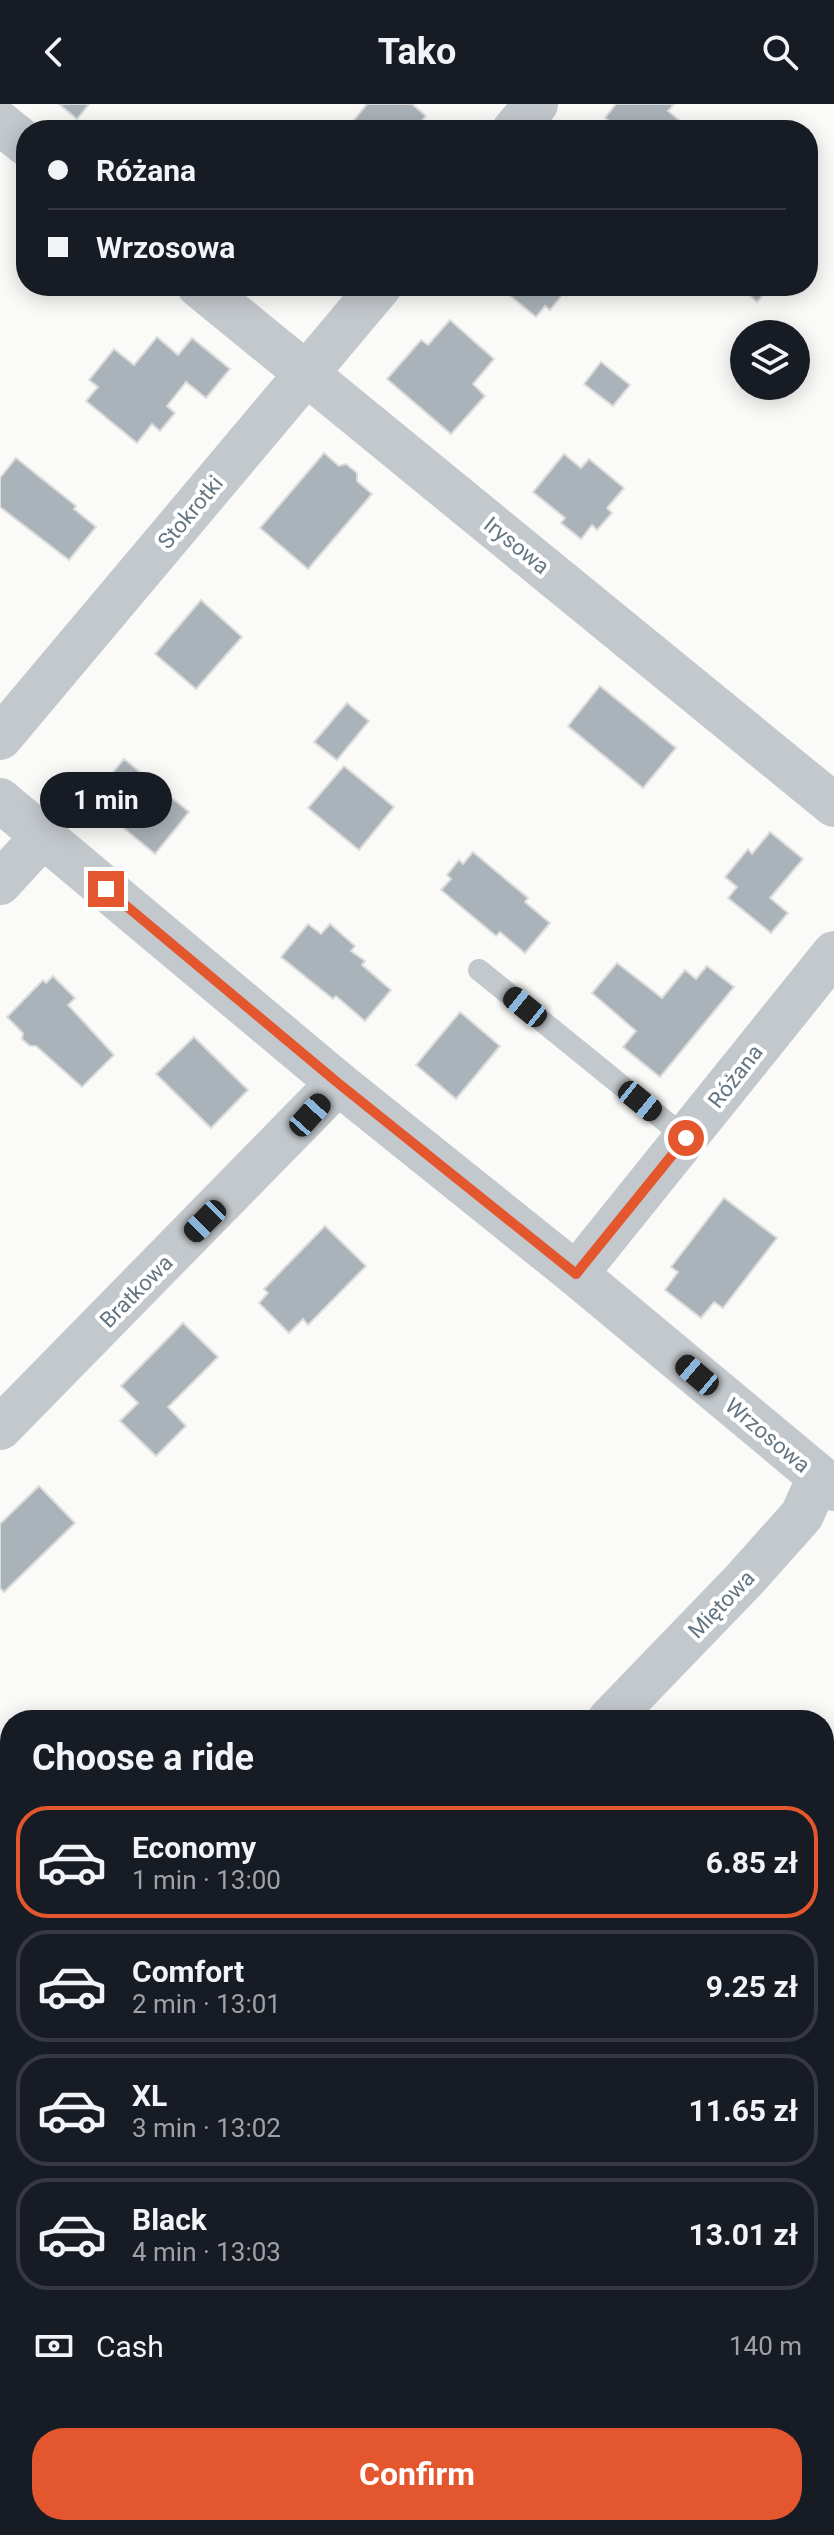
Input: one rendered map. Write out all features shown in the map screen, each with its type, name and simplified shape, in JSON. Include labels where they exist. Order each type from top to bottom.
[{"type":"street","points":[[522,120],[536,104]]},
{"type":"street","points":[[0,123],[16,136]]},
{"type":"street","name":"Irysowa","points":[[211,296],[834,805]]},
{"type":"street","name":"Stokrotki","points":[[0,738],[371,296]]},
{"type":"street","name":"Wrzosowa","points":[[0,800],[338,1083],[576,1274],[826,1483]]},
{"type":"street","points":[[0,883],[43,836]]},
{"type":"street","name":"Różana","points":[[576,1274],[834,953]]},
{"type":"street","name":"Bratkowa","points":[[0,1428],[338,1083]]},
{"type":"street","name":"Miętowa","points":[[619,1710],[745,1579],[826,1483]]},
{"type":"lane","points":[[479,970],[686,1138]]},
{"type":"building","points":[[59,104],[89,104],[77,119]]},
{"type":"building","points":[[367,104],[412,104],[426,116],[423,120],[354,120]]},
{"type":"building","points":[[616,104],[674,104],[668,111],[679,120],[608,120],[605,118]]},
{"type":"building","points":[[510,296],[561,296],[550,310],[545,306],[536,317]]},
{"type":"building","points":[[450,320],[494,359],[473,384],[485,396],[451,434],[387,379],[421,340],[428,345]]},
{"type":"building","points":[[157,337],[178,355],[192,338],[230,369],[206,398],[186,382],[167,406],[175,413],[160,431],[152,424],[137,443],[86,401],[98,387],[89,380],[114,349],[134,365]]},
{"type":"building","points":[[601,362],[630,385],[613,406],[584,384]]},
{"type":"building","points":[[324,453],[339,466],[346,464],[357,473],[357,481],[372,494],[308,569],[260,528]]},
{"type":"building","points":[[564,454],[581,468],[589,459],[624,488],[607,508],[612,513],[597,530],[592,525],[581,539],[561,523],[565,518],[533,492]]},
{"type":"building","points":[[16,458],[76,506],[74,509],[96,527],[69,560],[0,507],[0,478]]},
{"type":"building","points":[[201,600],[242,637],[196,689],[155,654]]},
{"type":"building","points":[[600,686],[676,748],[643,788],[568,726]]},
{"type":"building","points":[[347,703],[369,721],[337,760],[314,742]]},
{"type":"building","points":[[124,759],[189,812],[155,854],[90,800]]},
{"type":"building","points":[[344,766],[394,807],[359,850],[308,808]]},
{"type":"building","points":[[770,832],[803,859],[770,898],[788,913],[771,933],[728,898],[737,887],[725,877],[748,849],[752,854]]},
{"type":"building","points":[[473,852],[528,898],[525,902],[550,923],[525,953],[500,932],[496,936],[441,890],[451,879],[447,875],[459,860],[463,864]]},
{"type":"building","points":[[308,924],[321,934],[330,924],[355,946],[351,951],[365,961],[362,965],[391,990],[365,1021],[281,957]]},
{"type":"building","points":[[617,963],[662,998],[685,970],[696,979],[707,966],[734,987],[660,1077],[623,1047],[636,1031],[592,993]]},
{"type":"building","points":[[53,976],[75,998],[68,1005],[114,1055],[82,1087],[36,1046],[30,1046],[22,1039],[23,1033],[7,1017],[43,980],[46,983]]},
{"type":"building","points":[[460,1012],[500,1046],[456,1099],[416,1065]]},
{"type":"building","points":[[194,1037],[248,1090],[211,1128],[156,1074]]},
{"type":"building","points":[[724,1198],[777,1238],[723,1308],[714,1302],[701,1318],[665,1290],[678,1272],[671,1267]]},
{"type":"building","points":[[325,1226],[366,1266],[308,1325],[303,1319],[289,1333],[259,1303],[268,1293],[264,1289]]},
{"type":"building","points":[[183,1323],[218,1357],[168,1407],[186,1426],[156,1456],[120,1421],[138,1403],[121,1386]]},
{"type":"building","points":[[39,1486],[75,1523],[4,1592],[0,1588],[0,1524]]},
{"type":"route","points":[[106,889],[338,1083],[576,1274],[686,1138]]}]
